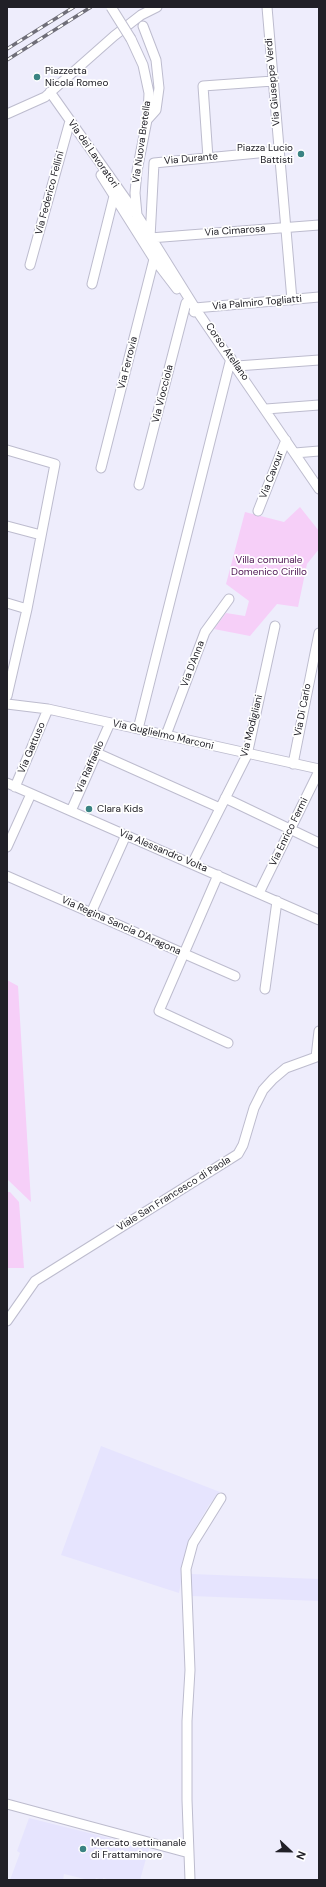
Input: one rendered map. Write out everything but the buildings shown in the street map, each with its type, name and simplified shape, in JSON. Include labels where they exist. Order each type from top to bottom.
[{"type":"street","name":"Via Nuova Bretella","points":[[111,7],[131,39],[143,65],[147,78],[149,100],[147,120],[137,171],[135,193],[137,214]]},
{"type":"street","points":[[7,114],[39,101],[114,36],[141,15],[156,7]]},
{"type":"street","name":"Via Giuseppe Verdi","points":[[267,7],[292,300]]},
{"type":"street","points":[[143,26],[156,60],[159,88],[156,110],[147,120]]},
{"type":"street","points":[[208,158],[203,86],[274,81]]},
{"type":"street","name":"Via dei Lavoratori","points":[[50,92],[137,214]]},
{"type":"street","name":"Via Federico Fellini","points":[[30,265],[70,121]]},
{"type":"street","name":"Via Durante","points":[[150,238],[154,163],[279,151]]},
{"type":"street","points":[[95,157],[97,169],[154,259],[193,313],[195,308]]},
{"type":"street","points":[[92,284],[114,196]]},
{"type":"street","name":"Corso Atellano","points":[[137,214],[150,238],[195,308],[237,366],[319,489]]},
{"type":"street","name":"Via Cimarosa","points":[[150,238],[319,225]]},
{"type":"street","name":"Via Ferrovia","points":[[101,468],[154,259]]},
{"type":"street","name":"Via Palmiro Togliatti","points":[[195,308],[319,298]]},
{"type":"street","name":"Via Viocciola","points":[[140,485],[186,303]]},
{"type":"street","points":[[138,729],[231,358]]},
{"type":"street","points":[[237,366],[319,360]]},
{"type":"street","points":[[266,409],[319,405]]},
{"type":"street","name":"Via Cavour","points":[[258,511],[286,440]]},
{"type":"street","points":[[7,450],[56,464],[27,609],[7,696]]},
{"type":"street","points":[[295,453],[319,451]]},
{"type":"street","points":[[7,526],[41,535]]},
{"type":"street","name":"Via D'Anna","points":[[166,735],[206,632],[229,599]]},
{"type":"street","points":[[7,603],[27,609]]},
{"type":"street","name":"Via Modigliani","points":[[192,864],[247,754],[275,626]]},
{"type":"street","name":"Via Di Carlo","points":[[292,764],[319,633]]},
{"type":"street","name":"Via Guglielmo Marconi","points":[[7,704],[48,709],[319,770]]},
{"type":"street","name":"Via Gattuso","points":[[11,785],[48,709]]},
{"type":"street","name":"Via Raffaello","points":[[71,811],[110,723]]},
{"type":"street","points":[[97,753],[220,808]]},
{"type":"street","name":"Via Enrico Fermi","points":[[260,893],[319,770]]},
{"type":"street","name":"Via Alessandro Volta","points":[[11,785],[277,900],[319,920]]},
{"type":"street","points":[[7,848],[31,794]]},
{"type":"street","points":[[225,798],[319,843]]},
{"type":"street","points":[[91,913],[126,835]]},
{"type":"street","points":[[218,875],[159,1011],[228,1043]]},
{"type":"street","name":"Via Regina Sancia D'Aragona","points":[[7,876],[235,976]]},
{"type":"street","points":[[265,989],[277,900]]},
{"type":"street","points":[[317,1056],[319,1031]]},
{"type":"street","name":"Viale San Francesco di Paola","points":[[7,1321],[35,1281],[238,1154],[243,1146],[254,1108],[263,1090],[286,1068],[317,1056]]},
{"type":"street","points":[[190,1880],[187,1800],[187,1737],[190,1670],[186,1569],[193,1543],[221,1498]]},
{"type":"street","points":[[7,1804],[190,1853]]},
{"type":"shaded area","points":[[101,1446],[220,1492],[209,1505],[189,1539],[179,1593],[61,1555]]},
{"type":"shaded area","points":[[191,1574],[319,1579],[319,1601],[191,1596]]},
{"type":"shaded area","name":"Mercato settimanale di Frattaminore","points":[[29,1818],[149,1848],[140,1880],[111,1880],[103,1878],[103,1880],[96,1878],[95,1880],[89,1880],[64,1874],[63,1880],[10,1880],[20,1853],[17,1851]]},
{"type":"green space","name":"Villa comunale Domenico Cirillo","points":[[300,507],[319,531],[319,549],[307,564],[298,607],[277,604],[250,636],[214,629],[226,613],[245,616],[249,601],[226,584],[245,512],[284,522]]},
{"type":"green space","points":[[7,980],[18,986],[31,1202],[7,1179]]},
{"type":"green space","points":[[7,1192],[10,1192],[19,1202],[24,1268],[7,1268]]},
{"type":"railway","points":[[7,49],[74,7]]},
{"type":"railway","points":[[7,60],[91,7]]},
{"type":"place","name":"Piazzetta Nicola Romeo","points":[[37,77]]},
{"type":"place","name":"Piazza Lucio Battisti","points":[[301,154]]},
{"type":"place","name":"Clara Kids","points":[[89,809]]},
{"type":"place","name":"Mercato settimanale di Frattaminore","points":[[83,1849]]}]
